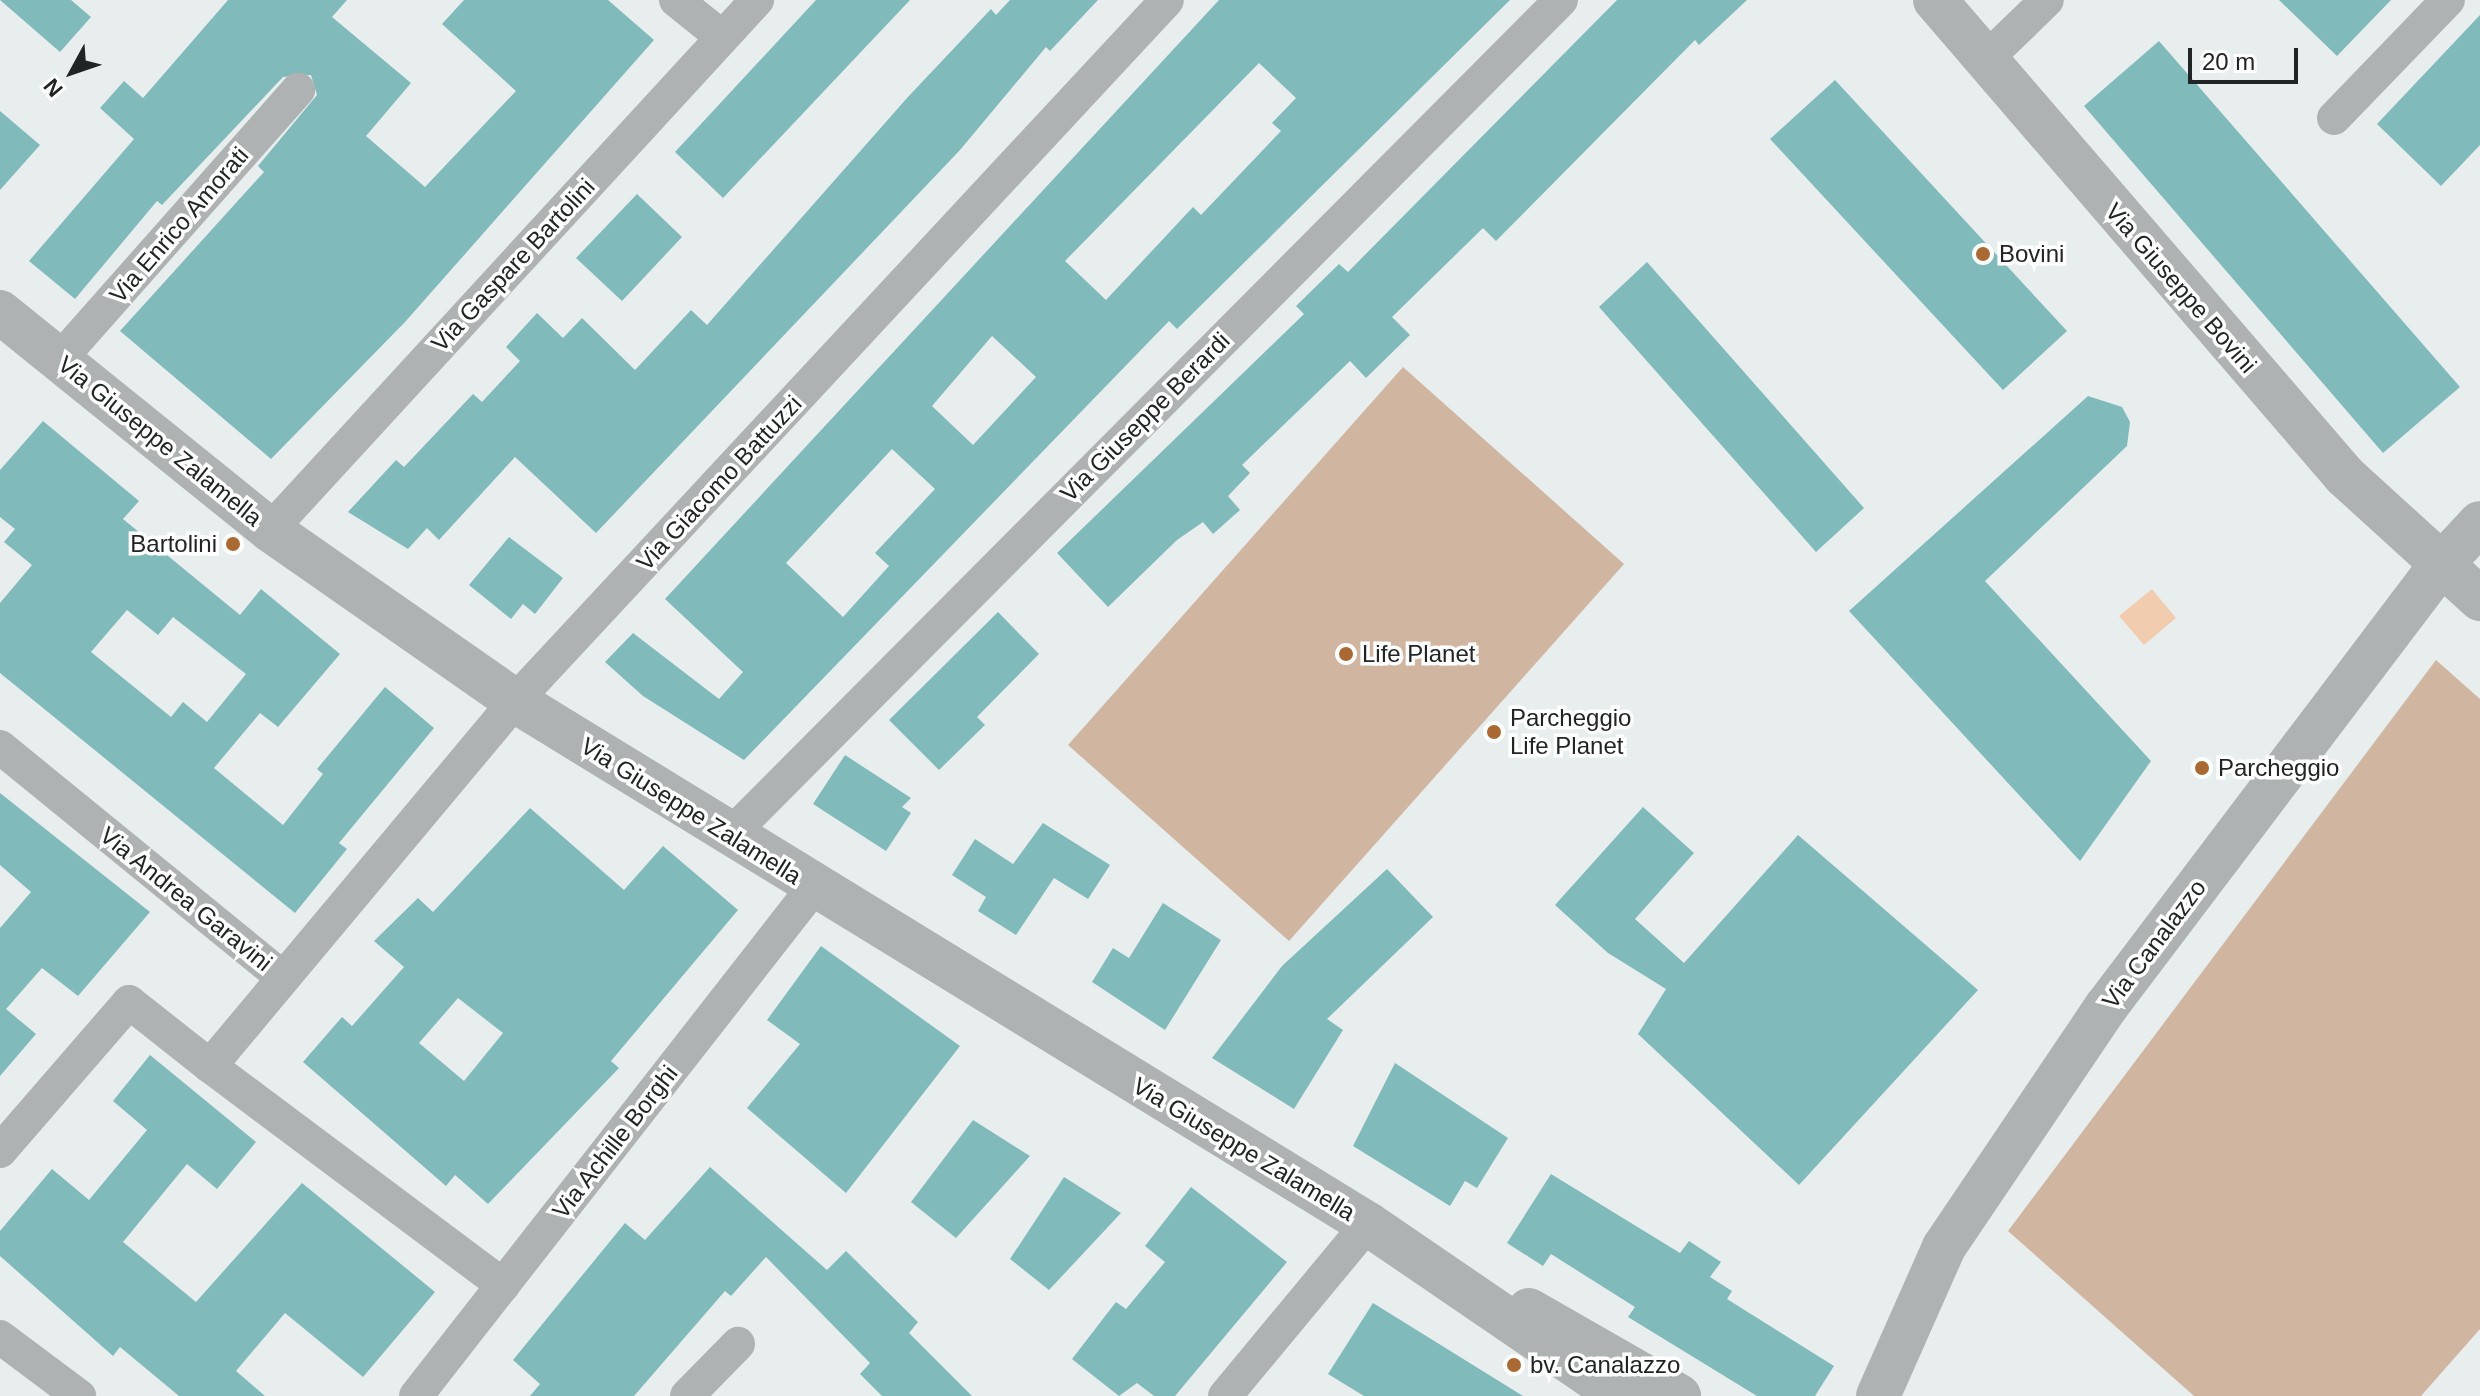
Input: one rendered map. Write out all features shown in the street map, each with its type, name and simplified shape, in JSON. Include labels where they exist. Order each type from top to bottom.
[{"type":"street","points":[[676,0],[722,37]]},
{"type":"street","name":"Via Gaspare Bartolini","points":[[270,530],[757,0]]},
{"type":"street","name":"Via Giacomo Battuzzi","points":[[283,978],[515,701],[1167,0]]},
{"type":"street","name":"Via Giuseppe Berardi","points":[[730,835],[1561,0]]},
{"type":"street","name":"Via Giuseppe Bovini","points":[[1935,0],[2345,476],[2439,567],[2480,599]]},
{"type":"street","points":[[1985,60],[2047,0]]},
{"type":"street","points":[[2334,118],[2448,0]]},
{"type":"street","name":"Via Enrico Amorati","points":[[59,360],[298,90]]},
{"type":"street","name":"Via Giuseppe Zalamella","points":[[0,312],[270,530],[515,701],[1419,1256],[1607,1393]]},
{"type":"street","name":"Via Canalazzo","points":[[1878,1396],[1944,1247],[2106,1007],[2439,567],[2480,523]]},
{"type":"street","name":"Via Andrea Garavini","points":[[0,747],[283,978],[210,1066]]},
{"type":"street","name":"Via Achille Borghi","points":[[416,1396],[814,887]]},
{"type":"street","points":[[0,1151],[129,1002],[503,1285]]},
{"type":"street","points":[[1225,1396],[1368,1224]]},
{"type":"street","name":"Via Giuseppe Zalamella","points":[[1419,1256],[1562,1326],[1679,1396]]},
{"type":"street","points":[[0,1337],[79,1396]]},
{"type":"street","points":[[687,1396],[738,1344]]},
{"type":"shaded area","name":"Life Planet","points":[[1403,367],[1624,564],[1289,941],[1068,745]]},
{"type":"shaded area","points":[[2152,589],[2176,618],[2144,645],[2119,616]]},
{"type":"shaded area","points":[[2436,660],[2480,699],[2480,1329],[2421,1396],[2194,1396],[2008,1231]]},
{"type":"building","points":[[0,0],[71,0],[91,17],[60,52]]},
{"type":"building","points":[[228,0],[347,0],[332,17],[411,83],[366,136],[425,187],[516,91],[442,24],[464,0],[608,0],[654,40],[405,322],[271,459],[120,331],[264,172],[258,166],[317,95],[311,75],[283,77],[162,205],[157,201],[75,299],[29,261],[134,139],[100,108],[124,81],[143,98]]},
{"type":"building","points":[[816,0],[910,0],[723,198],[675,152]]},
{"type":"building","points":[[1010,0],[1098,0],[1050,51],[1046,47],[960,150],[596,533],[515,457],[439,540],[427,528],[408,549],[348,512],[396,460],[404,467],[473,394],[482,402],[520,361],[506,347],[537,313],[563,338],[582,318],[635,370],[691,310],[707,325],[907,98],[991,9],[996,15]]},
{"type":"building","points":[[1219,0],[1510,0],[1177,329],[1169,321],[744,760],[643,696],[605,662],[633,633],[719,699],[743,672],[665,599]],"holes":[[[1259,63],[1296,98],[1272,123],[1281,131],[1201,215],[1193,207],[1106,300],[1065,261]],[[992,336],[1036,377],[973,445],[932,406]],[[892,449],[935,489],[875,553],[889,566],[843,617],[786,563]]]},
{"type":"building","points":[[1617,0],[1747,0],[1699,45],[1695,40],[1496,241],[1483,228],[1392,317],[1410,335],[1366,378],[1350,361],[1242,465],[1250,473],[1228,496],[1240,510],[1213,534],[1203,522],[1177,540],[1108,607],[1057,553],[1304,314],[1296,306],[1339,264],[1348,272]]},
{"type":"building","points":[[2279,0],[2391,0],[2337,56]]},
{"type":"building","points":[[2480,15],[2480,145],[2441,186],[2377,124]]},
{"type":"building","points":[[2159,41],[2460,387],[2383,453],[2084,106]]},
{"type":"building","points":[[1835,80],[2067,331],[2003,390],[1770,139]]},
{"type":"building","points":[[0,111],[40,145],[0,190]]},
{"type":"building","points":[[637,194],[682,237],[622,301],[576,258]]},
{"type":"building","points":[[1647,262],[1864,508],[1816,552],[1599,307]]},
{"type":"building","points":[[2088,396],[2122,407],[2130,422],[2127,446],[1985,581],[2151,761],[2080,861],[1849,611]]},
{"type":"building","points":[[43,421],[139,501],[123,519],[240,615],[261,589],[340,654],[278,727],[260,713],[214,768],[283,825],[323,774],[317,769],[385,687],[434,728],[339,843],[347,849],[295,913],[0,673],[0,603],[32,565],[4,542],[15,529],[0,517],[0,470]],"holes":[[[127,610],[158,635],[173,617],[246,674],[207,722],[183,702],[171,717],[91,652]]]},
{"type":"building","points":[[509,537],[563,578],[535,614],[523,604],[511,619],[469,585]]},
{"type":"building","points":[[998,612],[1039,654],[977,717],[985,725],[939,770],[889,720]]},
{"type":"building","points":[[845,755],[911,798],[902,807],[911,813],[886,851],[813,804]]},
{"type":"building","points":[[0,793],[150,912],[78,996],[42,968],[6,1009],[36,1034],[0,1076],[0,928],[31,892],[0,865]]},
{"type":"building","points":[[1643,807],[1694,853],[1635,919],[1684,963],[1798,835],[1978,990],[1799,1185],[1638,1034],[1666,989],[1608,953],[1555,905]]},
{"type":"building","points":[[530,808],[624,890],[663,846],[738,910],[611,1061],[619,1068],[488,1204],[455,1175],[446,1186],[303,1062],[342,1017],[352,1026],[404,967],[374,941],[418,898],[433,912]],"holes":[[[458,998],[503,1033],[464,1081],[419,1043]]]},
{"type":"building","points":[[1043,823],[1110,865],[1088,899],[1054,878],[1016,935],[978,911],[986,897],[952,875],[975,839],[1013,864]]},
{"type":"building","points":[[1387,869],[1433,917],[1327,1019],[1343,1030],[1294,1109],[1212,1058],[1282,966]]},
{"type":"building","points":[[1163,903],[1221,940],[1165,1030],[1092,982],[1113,948],[1129,958]]},
{"type":"building","points":[[821,946],[960,1046],[846,1193],[747,1108],[800,1044],[767,1020]]},
{"type":"building","points":[[150,1055],[256,1142],[217,1189],[187,1164],[123,1242],[196,1302],[302,1183],[435,1292],[363,1377],[285,1313],[236,1371],[265,1396],[179,1396],[120,1347],[113,1356],[0,1256],[0,1231],[52,1169],[89,1200],[147,1130],[113,1101]]},
{"type":"building","points":[[1395,1063],[1508,1138],[1477,1188],[1465,1181],[1450,1206],[1353,1146]]},
{"type":"building","points":[[973,1120],[1030,1156],[956,1238],[911,1202]]},
{"type":"building","points":[[710,1167],[827,1270],[846,1251],[918,1322],[909,1333],[972,1396],[882,1396],[860,1374],[870,1363],[766,1257],[731,1296],[725,1291],[634,1396],[530,1396],[540,1384],[513,1360],[625,1223],[645,1240]]},
{"type":"building","points":[[1551,1174],[1680,1253],[1689,1241],[1721,1262],[1710,1277],[1732,1291],[1727,1299],[1834,1366],[1815,1396],[1757,1396],[1628,1317],[1635,1307],[1551,1254],[1543,1266],[1507,1243]]},
{"type":"building","points":[[1064,1177],[1121,1213],[1049,1290],[1010,1259]]},
{"type":"building","points":[[1191,1187],[1287,1262],[1175,1396],[1154,1396],[1137,1383],[1119,1396],[1072,1359],[1116,1302],[1126,1309],[1165,1262],[1145,1246]]},
{"type":"building","points":[[1373,1303],[1523,1396],[1364,1396],[1328,1374]]},
{"type":"place","name":"Bovini","points":[[1983,254]]},
{"type":"place","name":"Bartolini","points":[[233,544]]},
{"type":"place","name":"Life Planet","points":[[1346,654]]},
{"type":"place","name":"Parcheggio Life Planet","points":[[1494,732]]},
{"type":"place","name":"Parcheggio","points":[[2202,768]]},
{"type":"place","name":"bv. Canalazzo","points":[[1514,1365]]}]
